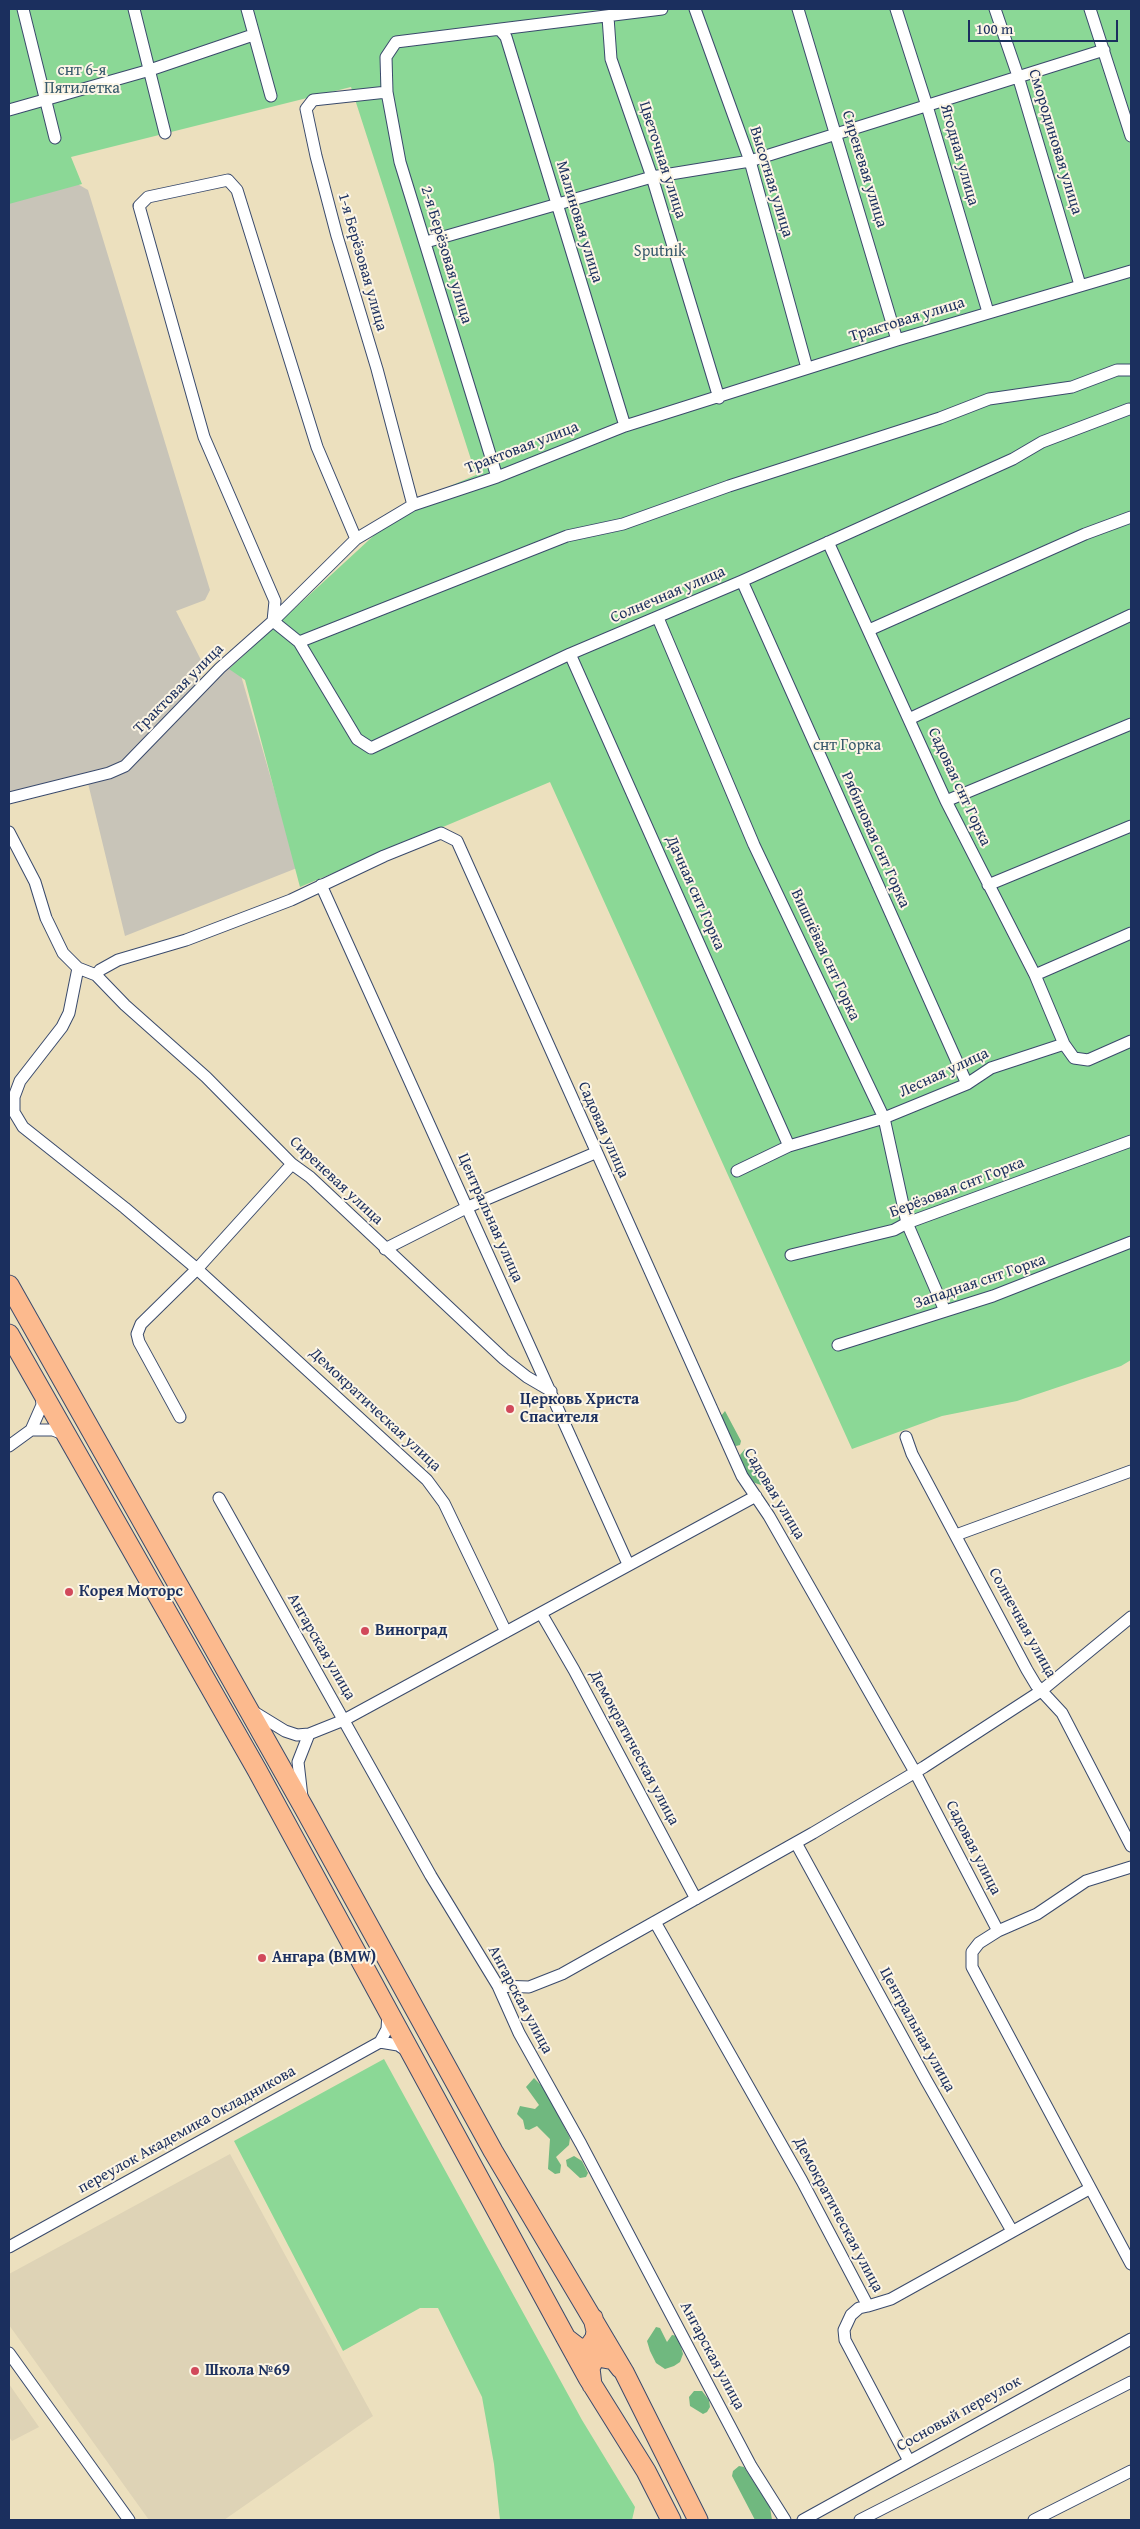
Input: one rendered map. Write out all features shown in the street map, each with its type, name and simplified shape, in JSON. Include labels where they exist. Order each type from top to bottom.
[{"type":"main road","points":[[9,1285],[304,1808],[493,2151],[592,2314],[624,2372],[698,2520]]},
{"type":"main road","points":[[9,1334],[257,1770],[593,2387],[646,2471],[671,2520]]},
{"type":"main road","points":[[566,2338],[578,2348],[588,2348],[595,2338],[596,2331],[592,2314]]},
{"type":"main road","points":[[593,2387],[590,2368],[598,2357],[614,2360],[624,2372]]},
{"type":"street","points":[[23,9],[55,138]]},
{"type":"street","points":[[134,9],[165,133]]},
{"type":"street","points":[[247,9],[270,96]]},
{"type":"street","points":[[500,30],[662,9]]},
{"type":"street","name":"Высотная улица","points":[[695,9],[750,161],[808,368]]},
{"type":"street","name":"Сиреневая улица","points":[[798,9],[837,133],[897,340]]},
{"type":"street","name":"Ягодная улица","points":[[896,9],[988,312]]},
{"type":"street","name":"Смородиновая улица","points":[[995,9],[1018,76],[1080,285]]},
{"type":"street","points":[[1090,9],[1131,136]]},
{"type":"street","name":"Цветочная улица","points":[[608,17],[612,59],[652,178],[719,398]]},
{"type":"street","name":"2-я Берёзовая улица","points":[[497,477],[400,162],[387,92],[386,57],[396,42],[500,30]]},
{"type":"street","name":"Малиновая улица","points":[[500,30],[506,37],[625,426]]},
{"type":"street","points":[[9,110],[150,70],[253,35]]},
{"type":"street","points":[[426,242],[556,203],[652,178],[750,161],[1104,50]]},
{"type":"street","name":"1-я Берёзовая улица","points":[[387,92],[314,100],[306,109],[337,236],[377,369],[413,505]]},
{"type":"street","points":[[273,621],[275,600],[204,437],[139,206],[148,196],[228,180],[237,190],[317,447],[356,539]]},
{"type":"street","name":"Трактовая улица","points":[[9,798],[109,773],[125,766],[220,668],[273,621],[356,539],[413,505],[497,477],[625,426],[988,312],[1131,271]]},
{"type":"street","points":[[299,642],[567,536],[623,524],[729,486],[850,449],[940,418],[989,398],[1072,387],[1117,370],[1131,370]]},
{"type":"street","name":"Солнечная улица","points":[[273,621],[299,642],[357,739],[371,748],[570,654],[742,581],[1013,458],[1042,442],[1128,409]]},
{"type":"street","points":[[869,630],[1085,534],[1131,517]]},
{"type":"street","name":"Садовая снт Горка","points":[[828,542],[946,800],[1034,975],[1064,1044]]},
{"type":"street","name":"Рябиновая снт Горка","points":[[742,581],[967,1084]]},
{"type":"street","points":[[909,719],[1131,615]]},
{"type":"street","name":"Вишнёвая снт Горка","points":[[658,618],[754,845],[884,1118],[907,1223],[945,1311]]},
{"type":"street","name":"Дачная снт Горка","points":[[570,654],[789,1146]]},
{"type":"street","points":[[946,800],[1131,724]]},
{"type":"street","points":[[988,885],[1131,826]]},
{"type":"street","points":[[9,832],[35,882],[46,918],[57,943],[69,960],[78,968],[96,975]]},
{"type":"street","name":"Садовая улица","points":[[96,975],[111,963],[239,920],[291,900],[441,833],[455,839],[464,853],[596,1154],[737,1466],[770,1516],[915,1772],[998,1931]]},
{"type":"street","name":"Центральная улица","points":[[321,885],[628,1564]]},
{"type":"street","points":[[1034,975],[1131,933]]},
{"type":"street","name":"Демократическая улица","points":[[78,968],[66,1018],[16,1090],[13,1102],[16,1117],[23,1127],[125,1208],[197,1269],[424,1477],[444,1503],[506,1632]]},
{"type":"street","name":"Сиреневая улица","points":[[96,975],[125,1005],[206,1077],[292,1164],[310,1177],[504,1359],[526,1377],[551,1392]]},
{"type":"street","points":[[1064,1044],[1074,1058],[1088,1060],[1131,1041]]},
{"type":"street","name":"Лесная улица","points":[[737,1171],[789,1146],[884,1118],[967,1084],[991,1068],[1064,1044]]},
{"type":"street","name":"Берёзовая снт Горка","points":[[791,1255],[894,1230],[907,1223],[1131,1142]]},
{"type":"street","points":[[385,1249],[468,1208],[596,1154]]},
{"type":"street","points":[[180,1416],[139,1342],[137,1334],[141,1324],[197,1269],[292,1164]]},
{"type":"street","name":"Западная снт Горка","points":[[838,1345],[945,1311],[1051,1274],[1131,1242]]},
{"type":"street","points":[[9,1446],[31,1430],[42,1405],[41,1391]]},
{"type":"street","points":[[31,1430],[53,1430],[68,1435]]},
{"type":"street","name":"Солнечная улица","points":[[906,1437],[912,1454],[1027,1670],[1041,1691],[1062,1714],[1131,1846]]},
{"type":"street","points":[[956,1535],[1131,1471]]},
{"type":"street","points":[[246,1706],[285,1731],[297,1736],[309,1734],[344,1720],[756,1496]]},
{"type":"street","name":"Ангарская улица","points":[[219,1498],[431,1876],[498,1986],[519,2033],[581,2144],[751,2466],[785,2520]]},
{"type":"street","name":"Демократическая улица","points":[[541,1613],[574,1670],[696,1899]]},
{"type":"street","points":[[498,1986],[529,1987],[541,1984],[577,1966],[796,1843],[915,1772],[1041,1691],[1131,1617]]},
{"type":"street","points":[[304,1808],[298,1762],[309,1734]]},
{"type":"street","name":"Центральная улица","points":[[796,1843],[926,2080],[1012,2231]]},
{"type":"street","points":[[1131,1867],[1086,1880],[1037,1914],[998,1931],[979,1943],[972,1952],[972,1967],[1089,2189],[1131,2264]]},
{"type":"street","name":"Демократическая улица","points":[[655,1922],[802,2181],[868,2306],[891,2299],[1089,2189]]},
{"type":"street","points":[[388,2010],[387,2028],[380,2042],[398,2045],[413,2056]]},
{"type":"street","name":"переулок Академика Окладникова","points":[[9,2247],[380,2042]]},
{"type":"street","points":[[868,2306],[859,2308],[851,2315],[844,2330],[845,2340],[909,2460]]},
{"type":"street","name":"Сосновый переулок","points":[[803,2520],[909,2460],[952,2439],[1056,2378],[1131,2339]]},
{"type":"street","points":[[9,2353],[129,2520]]},
{"type":"street","points":[[860,2520],[1131,2382]]},
{"type":"street","points":[[1034,2520],[1131,2471]]},
{"type":"shaded area","points":[[74,182],[88,190],[210,590],[205,600],[176,611],[201,660],[200,688],[235,655],[297,868],[125,936],[87,779],[9,798],[9,203]]},
{"type":"shaded area","name":"Школа №69","points":[[230,2154],[373,2416],[224,2520],[149,2520],[9,2325],[9,2274]]},
{"type":"shaded area","points":[[9,2384],[39,2427],[12,2441],[9,2437]]},
{"type":"green space","points":[[9,9],[1131,9],[1131,1360],[1121,1366],[1017,1401],[942,1416],[852,1449],[550,782],[300,887],[245,680],[229,669],[408,504],[476,475],[351,87],[71,157],[82,184],[9,204]]},
{"type":"green space","points":[[725,1411],[741,1441],[740,1445],[732,1444],[721,1416]]},
{"type":"green space","points":[[745,1449],[763,1480],[761,1485],[752,1482],[742,1466],[740,1455]]},
{"type":"green space","points":[[384,2059],[582,2420],[635,2507],[632,2520],[500,2520],[494,2464],[482,2397],[438,2308],[420,2308],[343,2351],[234,2141]]},
{"type":"green space","points":[[534,2078],[545,2089],[570,2138],[569,2145],[556,2157],[561,2165],[560,2173],[555,2174],[548,2169],[550,2139],[537,2126],[529,2130],[525,2129],[523,2120],[517,2114],[520,2106],[535,2109],[539,2105],[526,2087]]},
{"type":"green space","points":[[574,2156],[582,2161],[588,2173],[586,2177],[580,2178],[567,2166],[566,2160]]},
{"type":"green space","points":[[656,2327],[660,2328],[667,2342],[672,2335],[678,2336],[683,2354],[680,2362],[665,2369],[656,2363],[647,2341]]},
{"type":"green space","points":[[694,2391],[702,2391],[709,2400],[710,2407],[703,2414],[690,2406],[689,2397]]},
{"type":"green space","points":[[739,2466],[744,2467],[770,2507],[772,2520],[755,2520],[732,2476],[733,2471]]},
{"type":"place","name":"Церковь Христа Спасителя","points":[[510,1409]]},
{"type":"place","name":"Корея Моторс","points":[[69,1592]]},
{"type":"place","name":"Виноград","points":[[365,1631]]},
{"type":"place","name":"Ангара (BMW)","points":[[262,1958]]},
{"type":"place","name":"Школа №69","points":[[195,2371]]},
{"type":"park label","name":"снт 6-я Пятилетка","points":[[82,80]]},
{"type":"park label","name":"Sputnik","points":[[660,252]]},
{"type":"park label","name":"снт Горка","points":[[847,746]]}]
